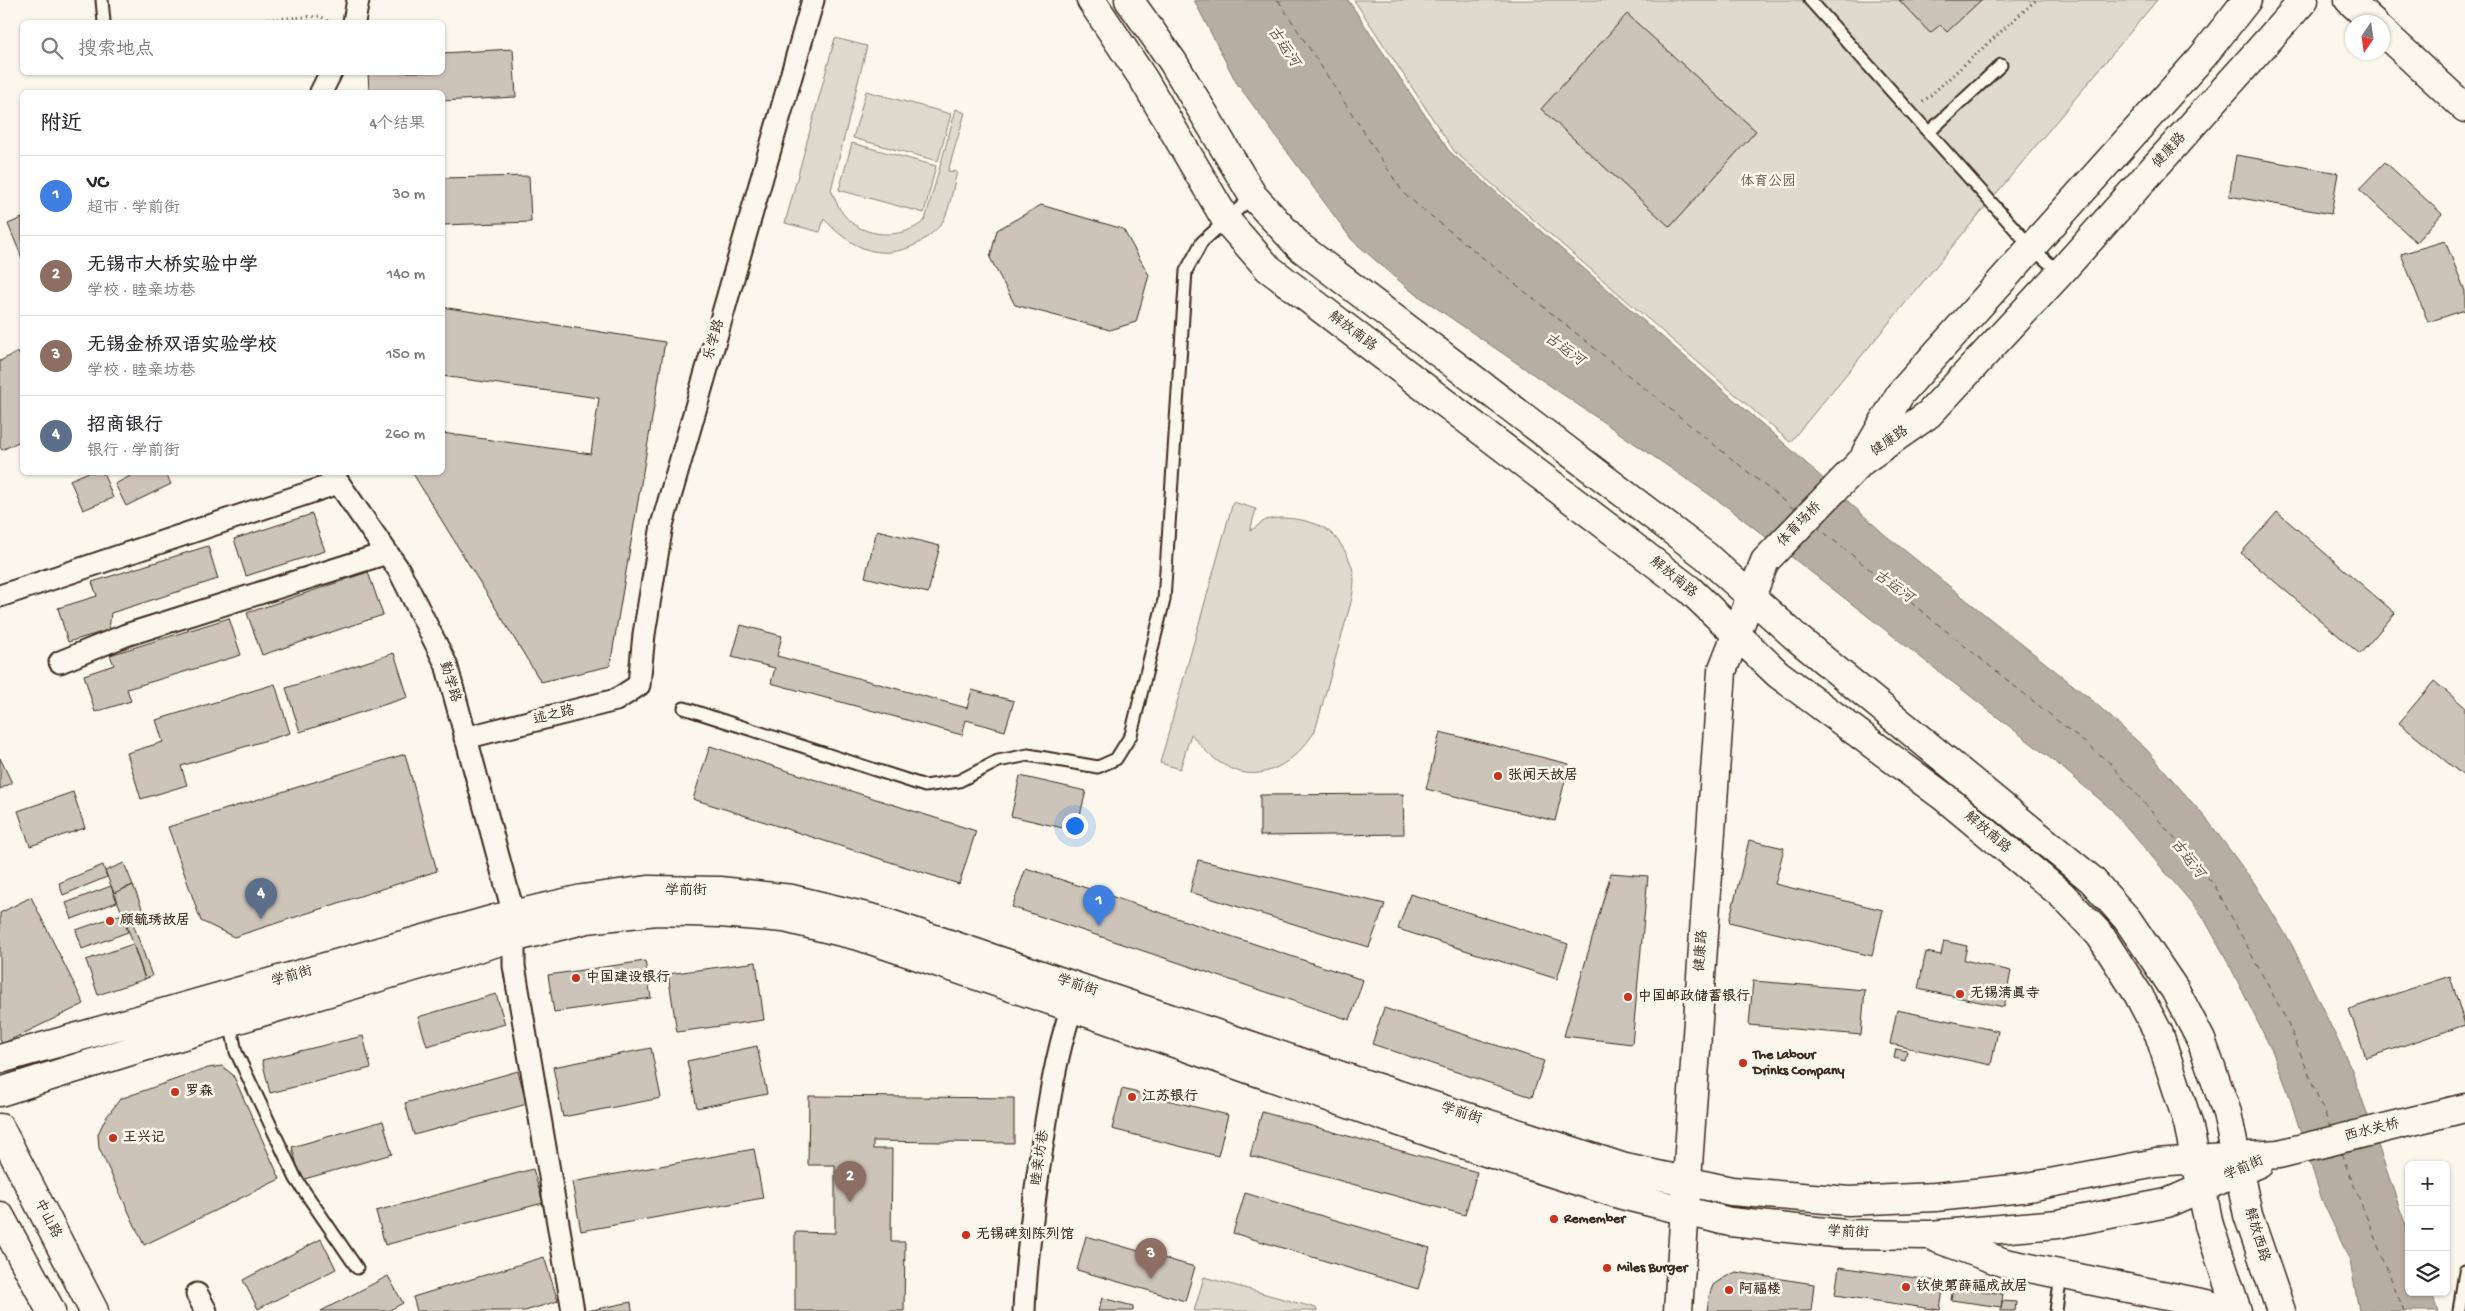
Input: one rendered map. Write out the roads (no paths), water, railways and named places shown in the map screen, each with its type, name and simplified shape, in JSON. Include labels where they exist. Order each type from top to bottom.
[{"type":"main road","name":"解放南路","points":[[1091,0],[1144,80],[1226,220],[1268,268],[1689,589],[1778,674],[1951,803],[2061,894],[2100,935],[2138,994],[2159,1034],[2188,1123],[2201,1188]]},
{"type":"main road","points":[[1129,0],[1173,62],[1253,196],[1300,247],[1706,556],[1797,638],[2092,880],[2127,919],[2175,990],[2201,1040],[2227,1113],[2238,1164]]},
{"type":"main road","name":"健康路","points":[[1862,461],[1900,394],[2203,56],[2247,0]]},
{"type":"main road","name":"健康路","points":[[1862,461],[1929,414],[2060,273],[2304,0]]},
{"type":"main road","points":[[2350,0],[2366,15]]},
{"type":"main road","points":[[2390,38],[2465,108]]},
{"type":"main road","name":"体育场桥","points":[[1751,597],[1765,561],[1862,461]]},
{"type":"main road","name":"健康路","points":[[1678,1311],[1685,1181],[1722,672],[1751,597]]},
{"type":"main road","name":"学前街","points":[[0,1092],[230,1022],[515,926],[582,899],[648,890],[720,891],[792,899],[875,919],[1356,1081],[1625,1168],[1731,1191],[1859,1201],[1935,1197],[2023,1188],[2156,1163],[2196,1160],[2238,1164],[2279,1154]]},
{"type":"main road","name":"学前街","points":[[0,1059],[515,926],[656,911],[784,918],[862,937],[1489,1153],[1622,1195],[1730,1222],[1844,1234],[1930,1235],[2058,1224],[2167,1203],[2201,1188],[2238,1164]]},
{"type":"main road","name":"西水关桥","points":[[2279,1154],[2465,1108]]},
{"type":"main road","name":"中山路","points":[[0,1128],[94,1311]]},
{"type":"main road","name":"解放西路","points":[[2238,1164],[2248,1215],[2281,1311]]},
{"type":"main road","points":[[2201,1188],[2208,1225],[2237,1311]]},
{"type":"main road","points":[[0,1216],[51,1311]]},
{"type":"main road","points":[[1930,1235],[2005,1264],[2206,1304],[2228,1311]]},
{"type":"street","points":[[354,20],[358,0]]},
{"type":"street","name":"乐学路","points":[[639,685],[644,634],[662,526],[813,0]]},
{"type":"street","points":[[322,90],[330,75]]},
{"type":"street","points":[[0,596],[334,478]]},
{"type":"street","name":"勤学路","points":[[334,478],[399,570],[446,664],[515,926],[514,966],[573,1311]]},
{"type":"street","points":[[60,662],[126,635],[387,553]]},
{"type":"street","name":"述之路","points":[[465,738],[616,700],[639,685]]},
{"type":"street","name":"睦亲坊巷","points":[[1024,1311],[1026,1263],[1051,1085],[1061,1038],[1072,1008]]},
{"type":"lane","points":[[102,0],[104,20]]},
{"type":"lane","points":[[1810,0],[2032,248],[2060,273]]},
{"type":"lane","points":[[1929,132],[2001,65]]},
{"type":"lane","points":[[684,708],[925,786],[959,781],[998,761],[1028,755],[1098,767],[1116,759],[1131,735],[1164,600],[1186,271],[1202,242],[1253,196]]},
{"type":"lane","points":[[230,1022],[236,1052],[296,1179],[357,1268]]},
{"type":"lane","points":[[2458,1311],[2465,1271]]},
{"type":"lane","points":[[2056,1311],[2061,1275]]},
{"type":"water","name":"古运河","points":[[1194,0],[1348,0],[1449,151],[1785,444],[1884,534],[2093,701],[2146,749],[2209,822],[2255,884],[2292,945],[2352,1070],[2405,1223],[2405,1296],[2433,1296],[2439,1311],[2359,1311],[2350,1261],[2322,1200],[2287,1089],[2273,1053],[2228,962],[2202,915],[2111,809],[2059,765],[1726,506],[1410,290],[1352,240],[1236,82]]},
{"type":"place","name":"张闻天故居","points":[[1498,776]]},
{"type":"place","name":"招商银行","points":[[261,919]]},
{"type":"place","name":"顾毓琇故居","points":[[110,921]]},
{"type":"place","name":"VC","points":[[1099,926]]},
{"type":"place","name":"中国建设银行","points":[[576,978]]},
{"type":"place","name":"无锡清真寺","points":[[1960,994]]},
{"type":"place","name":"中国邮政储蓄银行","points":[[1628,997]]},
{"type":"place","name":"The Labour Drinks Company","points":[[1743,1063]]},
{"type":"place","name":"罗森","points":[[175,1092]]},
{"type":"place","name":"江苏银行","points":[[1132,1097]]},
{"type":"place","name":"王兴记","points":[[113,1138]]},
{"type":"place","name":"无锡市大桥实验中学","points":[[850,1202]]},
{"type":"place","name":"Remember","points":[[1554,1219]]},
{"type":"place","name":"无锡碑刻陈列馆","points":[[966,1235]]},
{"type":"place","name":"Miles Burger","points":[[1607,1268]]},
{"type":"place","name":"无锡金桥双语实验学校","points":[[1151,1279]]},
{"type":"place","name":"钦使第薛福成故居","points":[[1906,1287]]},
{"type":"place","name":"阿福楼","points":[[1729,1290]]},
{"type":"park label","name":"体育公园","points":[[1768,182]]}]
